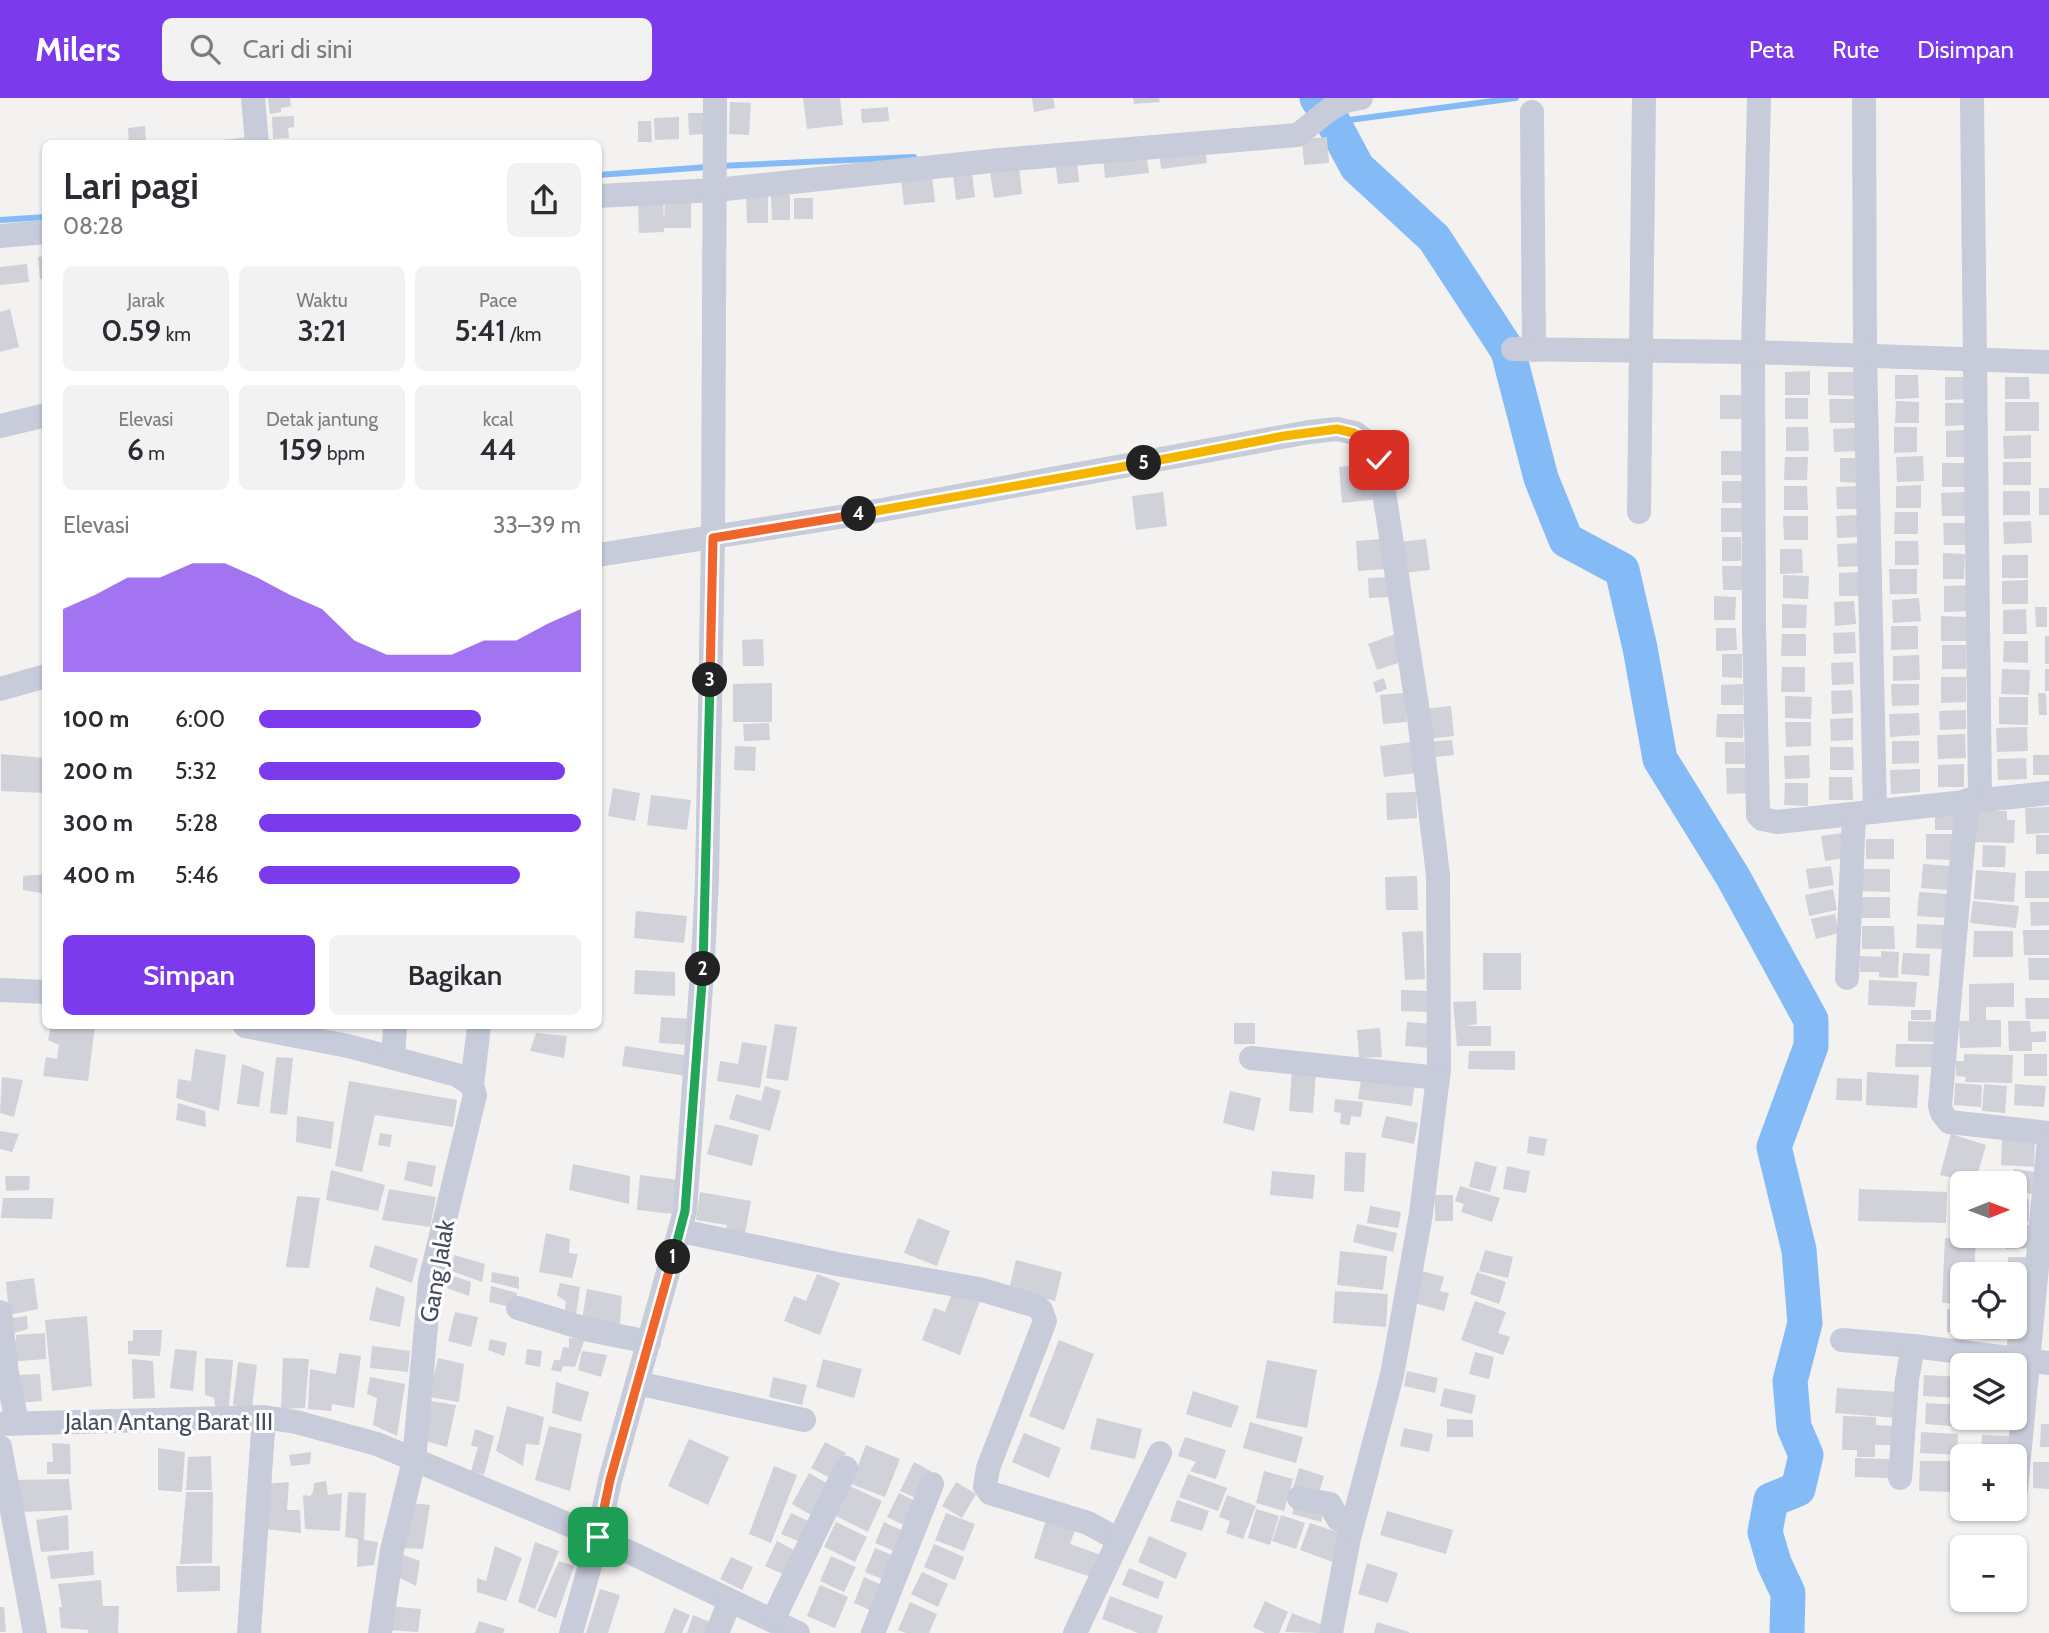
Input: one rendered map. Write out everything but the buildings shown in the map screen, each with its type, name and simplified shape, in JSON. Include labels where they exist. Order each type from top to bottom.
[{"type":"street","points":[[253,98],[257,140]]},
{"type":"street","points":[[571,1633],[598,1537],[610,1480],[685,1211],[703,958],[713,538],[715,98]]},
{"type":"street","points":[[602,195],[716,176],[1000,160],[1297,135],[1334,105],[1361,98]]},
{"type":"street","points":[[1639,512],[1644,98]]},
{"type":"street","points":[[1847,978],[1865,813],[1864,98]]},
{"type":"street","points":[[1972,98],[1973,800],[1940,1106],[1949,1122],[2049,1133]]},
{"type":"street","points":[[1759,99],[1753,352],[1758,815],[1762,819],[1777,822],[2049,793]]},
{"type":"street","points":[[1532,112],[1523,350],[1753,352],[2049,362]]},
{"type":"street","points":[[0,236],[42,232]]},
{"type":"street","points":[[0,426],[42,416]]},
{"type":"street","points":[[602,554],[905,506],[1309,432],[1346,430],[1366,441],[1379,460],[1419,718],[1437,860],[1438,1078],[1408,1292],[1389,1385],[1352,1526],[1331,1633]]},
{"type":"street","points":[[0,689],[42,677]]},
{"type":"street","points":[[0,990],[42,992]]},
{"type":"street","points":[[279,1029],[457,1075],[472,1085]]},
{"type":"street","points":[[393,1058],[395,1029]]},
{"type":"street","name":"Gang Jalak","points":[[380,1633],[392,1550],[414,1461],[430,1281],[475,1095],[472,1085],[479,1029]]},
{"type":"street","points":[[1251,1058],[1438,1078]]},
{"type":"street","points":[[2024,1444],[2039,1362],[2049,1140]]},
{"type":"street","points":[[681,1231],[837,1264],[979,1289],[1036,1306],[1041,1310],[1045,1321],[988,1468],[985,1486],[990,1493],[1088,1523],[1119,1540]]},
{"type":"street","points":[[518,1308],[589,1330],[649,1342]]},
{"type":"street","points":[[0,1312],[7,1374],[8,1423]]},
{"type":"street","points":[[1842,1340],[2039,1362]]},
{"type":"street","points":[[1900,1478],[1913,1346]]},
{"type":"street","points":[[637,1383],[804,1420]]},
{"type":"street","points":[[249,1633],[264,1417]]},
{"type":"street","name":"Jalan Antang Barat III","points":[[8,1423],[264,1417],[296,1422],[377,1444],[598,1537],[798,1633]]},
{"type":"street","points":[[0,1447],[35,1633]]},
{"type":"street","points":[[1075,1633],[1160,1453]]},
{"type":"street","points":[[773,1620],[846,1468]]},
{"type":"street","points":[[873,1633],[932,1483]]},
{"type":"street","points":[[1300,1498],[1330,1504],[1338,1519],[1352,1526]]},
{"type":"street","points":[[717,1633],[730,1601]]},
{"type":"waterway","points":[[1317,98],[1357,167],[1434,238],[1508,351],[1541,478],[1566,540],[1622,570],[1640,648],[1660,759],[1733,877],[1811,1020],[1811,1046],[1774,1147],[1799,1250],[1805,1323],[1790,1381],[1794,1427],[1806,1455],[1798,1489],[1771,1500],[1765,1532],[1774,1563],[1788,1593],[1787,1633]]},
{"type":"waterway","points":[[1326,123],[1516,98]]},
{"type":"waterway","points":[[719,166],[914,157]]},
{"type":"waterway","points":[[602,175],[708,167]]},
{"type":"waterway","points":[[0,220],[42,217]]},
{"type":"route","points":[[598,1537],[610,1480],[685,1211],[703,958],[713,538],[1063,478],[1309,432],[1337,429],[1354,433],[1366,441],[1379,460]]}]
